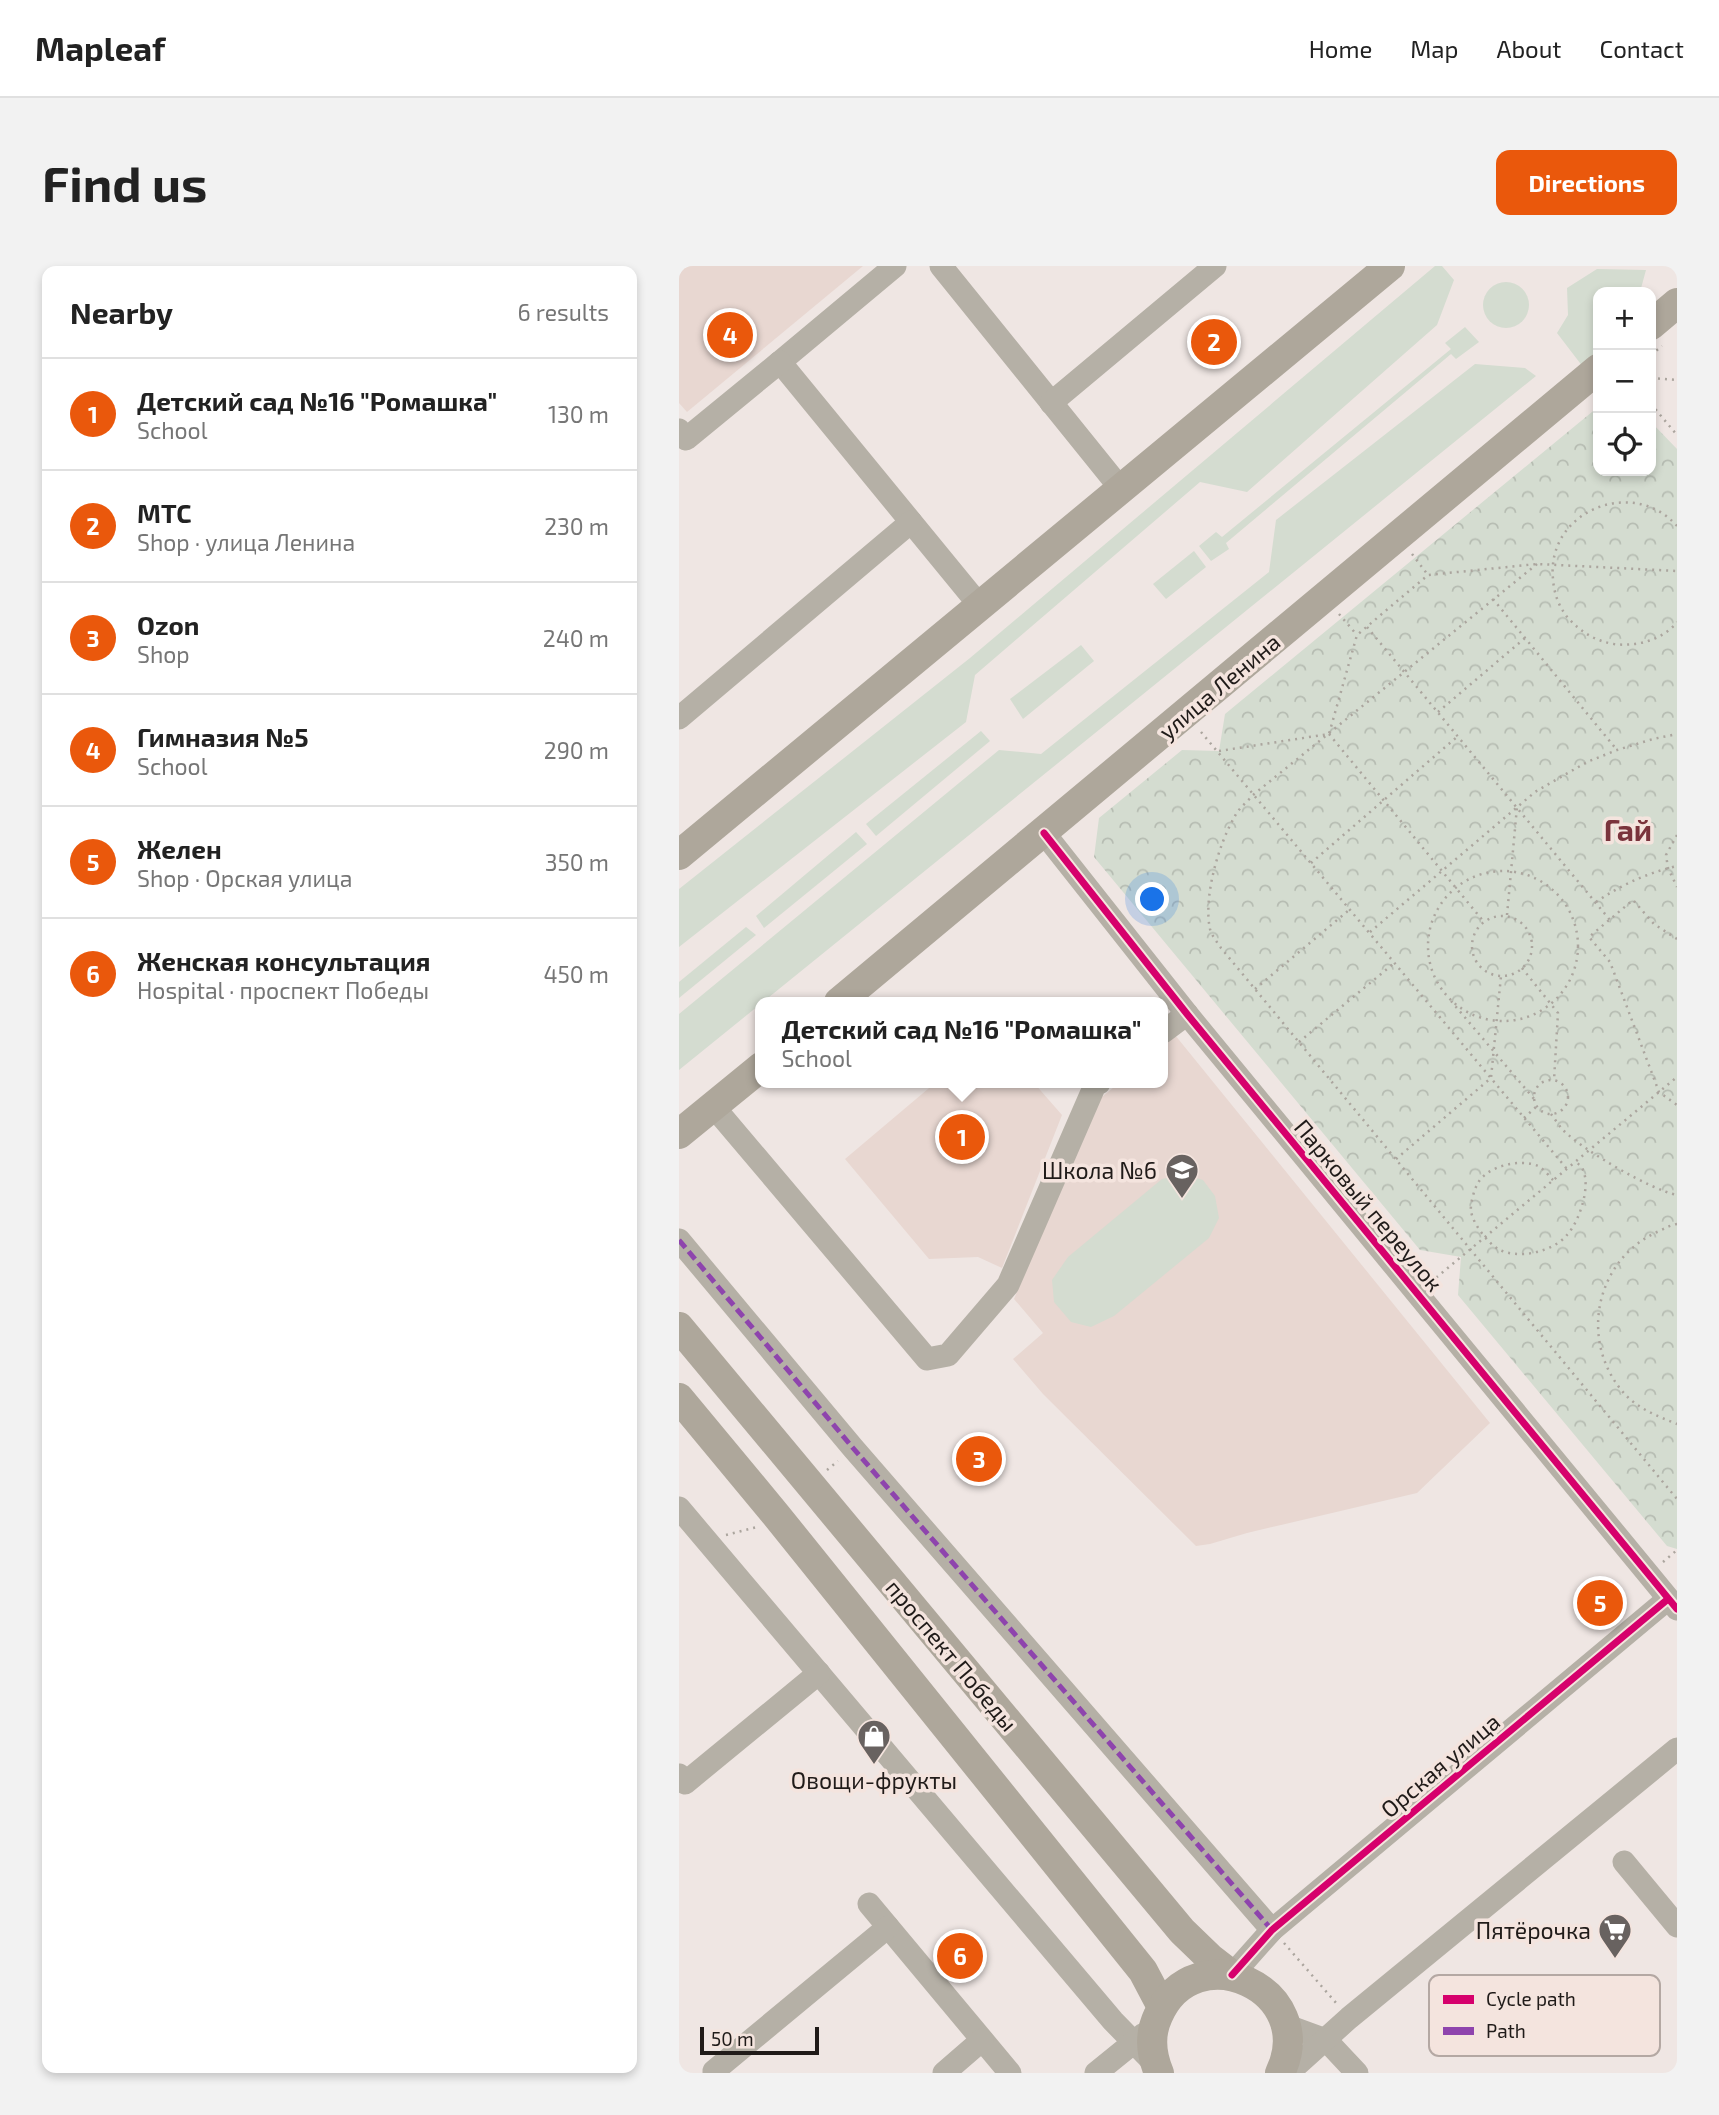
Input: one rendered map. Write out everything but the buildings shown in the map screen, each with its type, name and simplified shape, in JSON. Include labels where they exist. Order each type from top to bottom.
[{"type":"main road","points":[[679,855],[1390,266]]},
{"type":"main road","points":[[1656,321],[1677,303]]},
{"type":"main road","name":"улица Ленина","points":[[845,997],[1593,373]]},
{"type":"main road","points":[[679,1134],[755,1071]]},
{"type":"main road","name":"проспект Победы","points":[[679,1327],[1181,1931],[1232,1976],[1250,1982],[1266,1993],[1278,2007],[1285,2025]]},
{"type":"main road","name":"проспект Победы","points":[[679,1398],[1143,1971],[1153,2042]]},
{"type":"main road","points":[[1153,2042],[1172,1994],[1192,1981],[1215,1975],[1232,1976]]},
{"type":"main road","points":[[1280,2073],[1287,2052],[1285,2025]]},
{"type":"street","points":[[681,438],[780,362],[895,266]]},
{"type":"street","points":[[941,266],[1121,489]]},
{"type":"street","points":[[1051,403],[1215,266]]},
{"type":"street","points":[[780,362],[980,606]]},
{"type":"street","points":[[679,718],[911,522]]},
{"type":"street","name":"Парковый переулок","points":[[1044,833],[1187,1014],[1673,1604]]},
{"type":"street","points":[[1168,1028],[1187,1014]]},
{"type":"street","points":[[713,1106],[927,1359],[948,1355],[1008,1285],[1094,1088]]},
{"type":"street","points":[[679,1240],[853,1448],[1272,1930]]},
{"type":"street","points":[[682,1518],[1153,2042],[1096,2073]]},
{"type":"street","name":"Орская улица","points":[[1232,1976],[1272,1930],[1673,1604]]},
{"type":"street","points":[[679,1775],[685,1783],[819,1673]]},
{"type":"street","points":[[1288,2073],[1349,2018],[1677,1749]]},
{"type":"street","points":[[1624,1862],[1677,1926]]},
{"type":"street","points":[[869,1904],[1010,2073]]},
{"type":"street","points":[[714,2073],[888,1927]]},
{"type":"street","points":[[1285,2025],[1326,2040],[1357,2073]]},
{"type":"street","points":[[944,2073],[982,2040]]},
{"type":"path","points":[[1656,378],[1677,380]]},
{"type":"path","points":[[1656,410],[1677,435]]},
{"type":"path","points":[[1677,526],[1669,517],[1647,505],[1622,502],[1601,505],[1582,515],[1566,530],[1556,549],[1553,565],[1554,592],[1563,612],[1580,630],[1601,642],[1626,646],[1651,641],[1677,622]]},
{"type":"path","points":[[1412,554],[1428,575]]},
{"type":"path","points":[[1537,564],[1254,795],[1236,814],[1221,845],[1211,885],[1208,915],[1211,932],[1221,948],[1677,1499]]},
{"type":"path","points":[[1329,734],[1357,635],[1428,575],[1537,564],[1677,571]]},
{"type":"path","points":[[1493,599],[1617,750]]},
{"type":"path","points":[[1339,614],[1357,635]]},
{"type":"path","points":[[1367,627],[1610,920]]},
{"type":"path","points":[[1438,712],[1525,638]]},
{"type":"path","points":[[1199,730],[1567,1169]]},
{"type":"path","points":[[1219,751],[1329,734]]},
{"type":"path","points":[[1329,734],[1484,922]]},
{"type":"path","points":[[1369,933],[1535,792],[1587,762],[1617,750],[1677,734]]},
{"type":"path","points":[[1311,863],[1458,736]]},
{"type":"path","points":[[1507,916],[1517,807]]},
{"type":"path","points":[[1677,835],[1665,855],[1677,887]]},
{"type":"path","points":[[1596,902],[1618,887],[1677,866]]},
{"type":"path","points":[[1446,996],[1466,1012],[1490,1020],[1514,1020],[1538,1012],[1558,997],[1572,976],[1578,952],[1576,927],[1566,904],[1549,886],[1527,874],[1502,870],[1477,875],[1455,888],[1439,905],[1429,927],[1427,952],[1433,975],[1446,996],[1538,1106],[1551,1114],[1565,1132],[1638,1179],[1668,1194],[1677,1195]]},
{"type":"path","points":[[1677,939],[1654,924],[1633,900],[1589,937],[1610,962],[1659,1092],[1677,1105]]},
{"type":"path","points":[[1255,989],[1349,910]]},
{"type":"path","points":[[1498,916],[1507,916],[1517,920],[1530,934],[1531,954],[1522,968],[1511,974],[1492,974],[1483,970],[1472,953],[1474,933],[1484,922],[1498,916]]},
{"type":"path","points":[[1299,1042],[1394,963]]},
{"type":"path","points":[[1522,968],[1558,1013],[1554,1080]]},
{"type":"path","points":[[1395,1159],[1491,1078],[1501,975]]},
{"type":"path","points":[[1417,1294],[1677,1077]]},
{"type":"path","points":[[1535,1100],[1539,1085],[1549,1080],[1564,1085],[1568,1101],[1562,1110],[1551,1114]]},
{"type":"path","points":[[1524,1118],[1538,1106]]},
{"type":"path","points":[[1553,1181],[1540,1166],[1520,1161],[1495,1168],[1477,1183],[1471,1210],[1484,1238],[1501,1251],[1524,1255],[1550,1247],[1567,1236],[1581,1211],[1585,1189],[1583,1170],[1576,1162]]},
{"type":"path","points":[[1677,1224],[1641,1239],[1616,1264],[1601,1295],[1597,1329],[1605,1363],[1622,1392],[1648,1413],[1677,1424]]},
{"type":"path","points":[[1272,1930],[1349,2018]]},
{"type":"shaded area","points":[[679,266],[863,266],[687,412],[679,403]]},
{"type":"shaded area","name":"Школа №6","points":[[1175,1035],[1490,1423],[1417,1493],[1196,1546],[1043,1394],[1013,1359],[1043,1333],[1014,1299],[1097,1101],[1113,1088],[1168,1088],[1168,1041]]},
{"type":"shaded area","points":[[929,1088],[1038,1088],[1062,1115],[1002,1268],[978,1257],[929,1259],[845,1159]]},
{"type":"green space","points":[[1435,266],[1442,266],[1454,280],[1437,325],[1247,492],[1200,482],[975,675],[966,722],[679,947],[679,889],[970,658]]},
{"type":"green space","points":[[1597,269],[1646,270],[1641,287],[1593,287],[1593,359],[1583,367],[1557,333],[1568,315],[1567,288]]},
{"type":"green space","points":[[1506,282],[1522,289],[1529,305],[1522,321],[1506,328],[1490,321],[1483,305],[1490,289]]},
{"type":"green space","points":[[1465,327],[1479,342],[1456,359],[1451,354],[1226,543],[1229,549],[1211,561],[1199,546],[1216,532],[1222,537],[1451,349],[1445,343]]},
{"type":"green space","points":[[1475,364],[1525,368],[1536,376],[769,997],[755,997],[755,1008],[679,1070],[679,1014],[999,750],[1041,754],[1269,572],[1276,520]]},
{"type":"green space","points":[[1593,411],[1593,476],[1656,476],[1656,427],[1677,449],[1677,1549],[1667,1546],[1458,1295],[1461,1257],[1420,1250],[1094,857],[1099,818],[1182,750],[1219,751],[1225,714]]},
{"type":"green space","points":[[1194,551],[1206,567],[1166,599],[1153,584]]},
{"type":"green space","points":[[1081,645],[1094,661],[1023,719],[1010,699]]},
{"type":"green space","points":[[981,731],[990,741],[876,836],[866,824]]},
{"type":"green space","points":[[856,832],[867,844],[764,928],[756,916]]},
{"type":"green space","points":[[746,927],[756,935],[679,998],[679,982]]},
{"type":"green space","points":[[1183,1174],[1203,1180],[1215,1196],[1219,1218],[1209,1238],[1114,1316],[1091,1327],[1071,1322],[1054,1302],[1052,1280],[1068,1257],[1162,1179]]},
{"type":"marked path","points":[[679,1240],[853,1448],[1272,1930]]},
{"type":"cycle path","points":[[1044,833],[1187,1014],[1677,1609]]},
{"type":"cycle path","points":[[1232,1975],[1272,1930],[1668,1599]]},
{"type":"place","name":"Гимназия №5","points":[[730,335]]},
{"type":"place","name":"МТС","points":[[1214,342]]},
{"type":"place","name":"Детский сад №16 \"Ромашка\"","points":[[962,1137]]},
{"type":"place","name":"Школа №6","points":[[1182,1200]]},
{"type":"place","name":"Ozon","points":[[979,1459]]},
{"type":"place","name":"Желен","points":[[1600,1603]]},
{"type":"place","name":"Овощи-фрукты","points":[[874,1766]]},
{"type":"place","name":"Женская консультация","points":[[960,1956]]},
{"type":"place","name":"Пятёрочка","points":[[1615,1960]]},
{"type":"district","name":"Гай","points":[[1628,829]]}]
